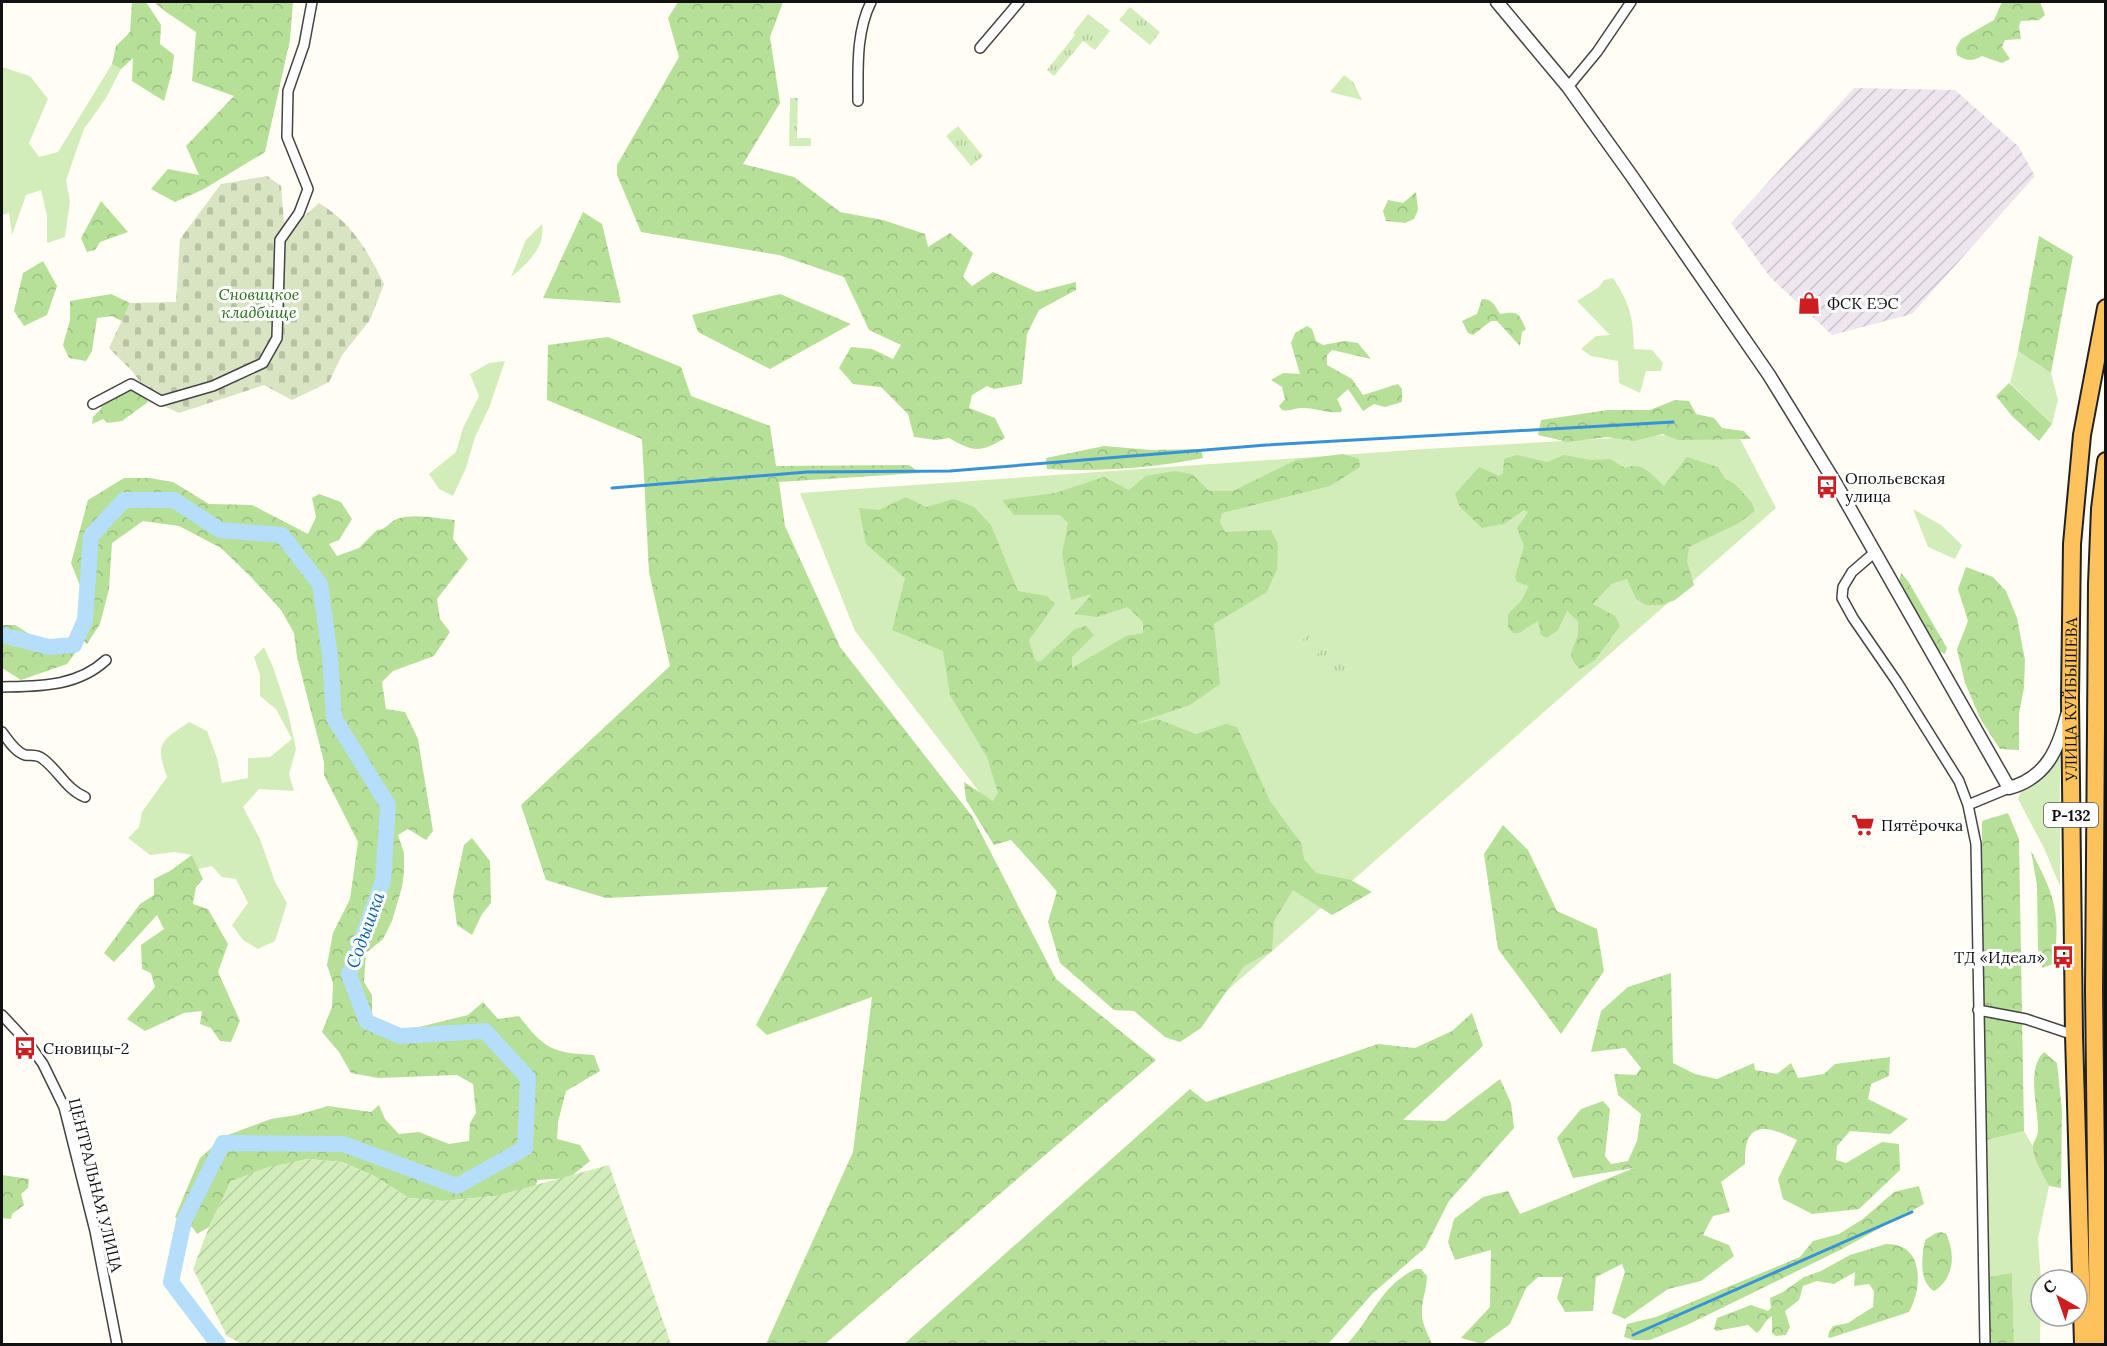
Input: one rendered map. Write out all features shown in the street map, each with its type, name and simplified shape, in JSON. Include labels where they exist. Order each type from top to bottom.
[{"type":"highway","name":"УЛИЦА КУЙБЫШЕВА","points":[[2083,1344],[2074,1035],[2070,699],[2072,544],[2082,435],[2106,308]]},
{"type":"highway","name":"УЛИЦА КУЙБЫШЕВА","points":[[2098,1344],[2094,990],[2097,584],[2100,509],[2106,461]]},
{"type":"street","points":[[93,404],[130,384],[161,401],[213,386],[263,363],[277,338],[280,240],[299,213],[308,189],[287,137],[288,91],[304,45],[312,2]]},
{"type":"street","points":[[858,101],[858,54],[871,2]]},
{"type":"street","points":[[980,48],[1019,2]]},
{"type":"street","points":[[1497,2],[1568,87],[1769,375],[1802,426],[2009,788]]},
{"type":"street","points":[[1568,87],[1598,52],[1631,2]]},
{"type":"street","points":[[1874,553],[1852,572],[1843,587],[1842,598],[1959,781],[1968,805],[1976,844],[1985,1344]]},
{"type":"street","points":[[2,687],[45,686],[68,682],[96,669],[106,660]]},
{"type":"street","points":[[1968,805],[2038,776],[2048,764],[2064,725],[2070,699]]},
{"type":"street","points":[[2,732],[18,752],[43,759],[67,784],[85,797]]},
{"type":"street","points":[[1978,1010],[2026,1019],[2074,1035]]},
{"type":"street","name":"ЦЕНТРАЛЬНАЯ УЛИЦА","points":[[2,1015],[43,1064],[64,1107],[95,1231],[117,1344]]},
{"type":"shaded area","points":[[1854,88],[1955,90],[2018,146],[2035,176],[1912,314],[1832,335],[1770,277],[1731,223]]},
{"type":"green space","points":[[132,2],[146,2],[161,25],[160,44],[174,55],[164,101],[132,81],[133,58],[121,69],[112,64],[116,46],[130,32]]},
{"type":"green space","points":[[154,2],[293,2],[290,40],[265,152],[204,189],[175,202],[151,189],[168,169],[199,175],[186,146],[234,96],[192,81],[196,32]]},
{"type":"green space","points":[[678,2],[783,2],[770,37],[780,103],[743,164],[794,177],[840,212],[883,220],[925,234],[928,247],[950,233],[973,253],[963,277],[972,286],[993,272],[1037,292],[1076,282],[1076,290],[1039,310],[1027,334],[1022,384],[994,389],[987,386],[972,395],[969,408],[995,418],[1005,438],[977,449],[964,446],[949,438],[936,440],[914,437],[908,414],[881,387],[853,384],[839,368],[851,347],[872,349],[893,359],[901,345],[869,330],[844,277],[779,255],[641,232],[617,175],[617,165],[679,57],[668,18]]},
{"type":"green space","points":[[2002,2],[2040,2],[2045,15],[2039,20],[2021,21],[2019,26],[2021,39],[2005,40],[2002,47],[2010,59],[2002,63],[1982,56],[1969,60],[1957,55],[1956,48],[1961,39],[1994,20]]},
{"type":"green space","points":[[1130,7],[1160,32],[1150,45],[1119,20]]},
{"type":"green space","points":[[1088,14],[1110,31],[1095,50],[1083,41],[1054,76],[1047,70],[1075,35],[1073,33]]},
{"type":"green space","points":[[112,64],[121,69],[106,98],[84,129],[66,181],[70,201],[65,237],[47,243],[47,216],[41,190],[26,195],[12,235],[9,213],[2,215],[2,67],[30,76],[48,99],[29,143],[39,157],[58,152]]},
{"type":"green space","points":[[1344,75],[1353,82],[1362,100],[1330,92]]},
{"type":"green space","points":[[790,98],[798,98],[797,138],[811,138],[811,146],[789,146]]},
{"type":"green space","points":[[958,126],[983,156],[971,166],[946,136]]},
{"type":"green space","name":"Сновицкое кладбище","points":[[267,176],[281,186],[284,222],[291,228],[319,203],[350,228],[384,284],[370,320],[342,355],[329,382],[292,400],[264,385],[179,413],[155,402],[132,371],[109,348],[130,303],[176,302],[180,239],[221,184]]},
{"type":"green space","points":[[1416,192],[1418,210],[1414,219],[1405,223],[1386,221],[1383,211],[1388,200],[1403,203]]},
{"type":"green space","points":[[101,201],[128,232],[100,242],[95,250],[87,252],[81,238]]},
{"type":"green space","points":[[583,212],[602,224],[621,303],[543,298]]},
{"type":"green space","points":[[542,224],[541,240],[534,254],[511,277],[526,240]]},
{"type":"green space","points":[[2039,236],[2073,256],[2051,373],[2018,351]]},
{"type":"green space","points":[[43,261],[57,286],[47,315],[24,326],[14,311],[23,273]]},
{"type":"green space","points":[[1613,278],[1630,312],[1634,349],[1652,350],[1663,363],[1661,371],[1646,371],[1640,393],[1619,383],[1618,361],[1591,356],[1581,349],[1596,336],[1610,335],[1577,301],[1599,287],[1604,280]]},
{"type":"green space","points":[[111,294],[130,303],[122,321],[112,316],[97,318],[92,351],[86,361],[69,358],[63,345],[70,320],[70,301]]},
{"type":"green space","points":[[780,294],[851,324],[770,369],[698,332],[692,315]]},
{"type":"green space","points":[[1482,299],[1491,302],[1500,314],[1514,313],[1519,316],[1526,329],[1522,332],[1520,346],[1497,321],[1491,321],[1473,335],[1468,333],[1462,321],[1477,314]]},
{"type":"green space","points":[[1307,326],[1312,329],[1316,341],[1323,345],[1345,341],[1358,343],[1371,359],[1332,350],[1327,355],[1327,365],[1352,379],[1363,395],[1398,384],[1402,389],[1402,402],[1385,407],[1374,404],[1363,411],[1348,389],[1337,399],[1342,409],[1341,412],[1306,408],[1282,410],[1279,406],[1285,399],[1282,387],[1271,380],[1283,373],[1300,374],[1291,343],[1295,333]]},
{"type":"green space","points":[[608,337],[681,367],[691,396],[770,426],[776,466],[909,465],[920,473],[779,482],[785,526],[840,647],[972,816],[1056,979],[1156,1060],[825,1344],[766,1344],[853,1152],[872,997],[767,1035],[756,1025],[828,887],[606,898],[546,880],[521,805],[670,666],[649,572],[642,439],[547,400],[548,345]]},
{"type":"green space","points":[[2018,351],[2051,373],[2058,400],[2052,424],[2010,383]]},
{"type":"green space","points":[[505,361],[489,408],[475,437],[466,468],[453,496],[439,489],[429,474],[456,452],[463,428],[479,396],[470,374],[489,363]]},
{"type":"green space","points":[[2009,383],[2052,424],[2039,441],[2012,416],[1996,396]]},
{"type":"green space","points":[[128,385],[141,390],[148,402],[122,421],[107,423],[103,419],[92,424],[93,417],[101,409],[102,403]]},
{"type":"green space","points":[[1675,400],[1689,401],[1696,414],[1714,418],[1722,428],[1744,431],[1751,439],[1678,440],[1663,434],[1634,441],[1607,437],[1568,442],[1538,435],[1541,420],[1608,410],[1650,410]]},
{"type":"green space","points":[[1736,431],[1776,508],[1171,1040],[855,631],[800,493],[1425,449]]},
{"type":"green space","points":[[1104,446],[1151,450],[1201,449],[1203,458],[1125,468],[1047,469],[1046,458]]},
{"type":"green space","points":[[1343,454],[1359,459],[1360,467],[1330,486],[1222,513],[1220,522],[1225,532],[1271,530],[1278,544],[1277,569],[1267,592],[1214,624],[1220,684],[1190,705],[1131,725],[1157,719],[1196,734],[1226,724],[1237,727],[1270,801],[1301,843],[1304,859],[1316,873],[1351,880],[1372,892],[1332,915],[1293,890],[1274,921],[1272,951],[1244,966],[1201,1028],[1180,1042],[1165,1037],[1134,1011],[1114,1010],[1060,963],[1048,922],[1057,891],[1011,840],[994,845],[966,800],[964,782],[993,801],[998,793],[987,757],[950,695],[943,651],[892,630],[905,578],[866,544],[859,508],[879,510],[906,497],[926,507],[954,499],[974,507],[991,525],[1018,591],[1047,596],[1055,604],[1029,640],[1035,660],[1040,662],[1075,629],[1086,626],[1094,635],[1072,657],[1072,668],[1126,636],[1143,633],[1143,622],[1128,607],[1097,617],[1074,614],[1092,594],[1071,600],[1062,554],[1068,523],[1060,515],[1014,515],[1002,500],[1055,493],[1104,477],[1129,490],[1146,476],[1174,471],[1192,474],[1209,491],[1233,491],[1296,460]]},
{"type":"green space","points":[[1517,455],[1547,462],[1564,455],[1591,460],[1610,459],[1625,468],[1637,466],[1642,468],[1664,486],[1687,457],[1718,467],[1725,479],[1735,484],[1752,503],[1755,511],[1739,523],[1689,547],[1687,561],[1694,585],[1675,600],[1662,605],[1646,605],[1636,599],[1627,579],[1611,584],[1593,604],[1615,616],[1620,626],[1595,660],[1580,669],[1571,654],[1578,635],[1578,621],[1567,611],[1558,630],[1547,638],[1541,635],[1538,621],[1519,633],[1513,633],[1508,627],[1508,614],[1521,601],[1529,586],[1517,582],[1515,577],[1524,546],[1517,528],[1528,512],[1524,510],[1504,524],[1482,528],[1460,507],[1455,494],[1479,467],[1499,476],[1503,473],[1504,459]]},
{"type":"green space","points":[[124,478],[150,478],[173,482],[209,504],[252,505],[308,534],[316,517],[312,498],[319,494],[341,502],[352,519],[339,540],[329,544],[337,556],[359,548],[377,530],[383,529],[397,519],[418,516],[455,520],[453,539],[468,559],[437,599],[440,619],[450,632],[434,656],[393,671],[382,682],[386,709],[405,712],[418,739],[433,831],[426,840],[408,829],[398,835],[404,853],[402,887],[392,921],[383,939],[366,953],[364,982],[372,995],[372,1016],[367,1022],[400,1036],[419,1027],[468,1015],[483,1002],[498,1019],[519,1016],[536,1036],[550,1047],[568,1053],[594,1055],[600,1071],[566,1091],[558,1122],[557,1139],[580,1145],[590,1161],[569,1178],[537,1180],[534,1196],[495,1196],[443,1201],[409,1198],[374,1176],[342,1162],[307,1159],[231,1181],[209,1227],[197,1234],[193,1228],[175,1217],[200,1158],[225,1136],[271,1119],[297,1115],[328,1106],[371,1112],[379,1105],[385,1119],[399,1134],[419,1132],[449,1144],[469,1141],[470,1123],[476,1113],[473,1084],[457,1075],[378,1078],[351,1073],[339,1052],[322,1032],[332,1007],[333,983],[327,965],[333,933],[350,899],[358,842],[324,775],[324,762],[297,657],[294,633],[281,610],[221,548],[179,526],[143,521],[112,543],[109,589],[100,624],[87,644],[81,639],[93,618],[71,563],[88,500]]},
{"type":"green space","points":[[1913,509],[1941,525],[1962,545],[1955,559],[1928,547]]},
{"type":"green space","points":[[1966,567],[1993,577],[2006,591],[2017,618],[2025,660],[2024,688],[2019,713],[2019,750],[2000,749],[1981,720],[1965,683],[1957,649],[1968,621],[1958,589]]},
{"type":"green space","points":[[1901,573],[1947,648],[1945,654],[1939,651],[1899,583]]},
{"type":"green space","points":[[2,625],[15,625],[31,635],[78,649],[67,664],[21,680],[2,668]]},
{"type":"green space","points":[[1314,625],[1327,640],[1306,657],[1296,645],[1306,637],[1304,634]]},
{"type":"green space","points":[[1330,643],[1350,667],[1335,679],[1315,656]]},
{"type":"green space","points":[[264,647],[288,712],[296,749],[289,774],[294,791],[259,789],[243,807],[260,839],[275,882],[287,903],[275,941],[258,949],[243,940],[232,925],[248,903],[236,879],[222,877],[212,866],[198,869],[192,855],[174,852],[150,855],[128,838],[139,827],[142,812],[167,777],[161,757],[163,744],[166,739],[189,722],[207,731],[217,758],[222,783],[248,778],[248,758],[270,757],[292,739],[276,709],[260,696],[260,675],[254,657]]},
{"type":"green space","points":[[2060,750],[2060,886],[2044,848],[2018,799],[2021,791],[2036,785],[2046,776]]},
{"type":"green space","points":[[2008,813],[2019,839],[2024,1131],[1983,1141],[1982,821]]},
{"type":"green space","points":[[1503,825],[1528,850],[1557,911],[1597,929],[1604,971],[1561,1034],[1498,949],[1484,854]]},
{"type":"green space","points":[[472,838],[490,861],[491,903],[482,914],[472,935],[457,925],[453,896],[464,845]]},
{"type":"green space","points":[[2031,851],[2050,893],[2056,918],[2057,932],[2053,964],[2042,968],[2038,948],[2037,885]]},
{"type":"green space","points":[[192,855],[203,879],[196,887],[193,904],[208,909],[228,944],[218,972],[240,1021],[231,1042],[220,1041],[211,1028],[200,1024],[202,1011],[184,1013],[145,1031],[127,1019],[155,987],[151,973],[142,969],[141,945],[164,929],[157,915],[114,962],[104,953],[140,904],[154,895],[154,879]]},
{"type":"green space","points":[[1671,973],[1673,1063],[1695,1074],[1717,1079],[1754,1063],[1755,1070],[1777,1074],[1791,1063],[1798,1078],[1824,1074],[1835,1064],[1890,1057],[1889,1076],[1871,1084],[1868,1099],[1908,1119],[1890,1134],[1850,1131],[1837,1146],[1836,1160],[1846,1163],[1882,1142],[1899,1144],[1900,1170],[1859,1209],[1812,1214],[1783,1199],[1778,1179],[1797,1140],[1771,1130],[1758,1130],[1748,1139],[1745,1164],[1721,1182],[1730,1212],[1713,1216],[1703,1235],[1729,1245],[1734,1256],[1701,1281],[1668,1289],[1625,1319],[1612,1313],[1625,1272],[1622,1264],[1596,1277],[1593,1311],[1565,1312],[1557,1298],[1563,1277],[1538,1277],[1526,1288],[1510,1324],[1482,1344],[1461,1338],[1490,1307],[1491,1250],[1455,1260],[1448,1242],[1454,1219],[1483,1197],[1508,1191],[1520,1214],[1634,1168],[1573,1178],[1557,1138],[1581,1109],[1603,1101],[1610,1109],[1605,1156],[1611,1164],[1628,1161],[1637,1141],[1641,1114],[1618,1095],[1614,1074],[1636,1075],[1641,1068],[1625,1048],[1591,1052],[1601,1011],[1628,987]]},
{"type":"green space","points":[[1472,1013],[1483,1046],[1403,1120],[1445,1121],[1500,1079],[1511,1103],[1514,1128],[1449,1201],[1425,1248],[1373,1293],[1328,1344],[904,1344],[1190,1089],[1206,1102],[1378,1044],[1415,1048],[1452,1031]]},
{"type":"green space","points":[[2044,1052],[2057,1063],[2062,1110],[2061,1188],[2049,1186],[2033,1152],[2038,1132],[2034,1088],[2035,1068]]},
{"type":"green space","points":[[2024,1131],[2033,1146],[2039,1167],[2049,1186],[2038,1239],[2040,1268],[2029,1268],[2029,1328],[2040,1328],[2040,1344],[2014,1344],[2012,1274],[1988,1277],[1983,1141]]},
{"type":"green space","points":[[307,1159],[342,1162],[374,1176],[409,1198],[443,1201],[495,1196],[609,1165],[671,1344],[242,1344],[227,1336],[193,1269],[209,1227],[231,1181],[268,1167]]},
{"type":"green space","points":[[2,1175],[29,1179],[28,1188],[21,1194],[24,1205],[12,1214],[11,1219],[2,1218]]},
{"type":"green space","points":[[1919,1186],[1924,1204],[1842,1249],[1687,1325],[1650,1340],[1634,1340],[1624,1337],[1627,1324],[1656,1317],[1800,1257],[1813,1241],[1839,1234],[1863,1219],[1894,1192]]},
{"type":"green space","points":[[1941,1232],[1946,1234],[1952,1258],[1946,1280],[1934,1291],[1929,1287],[1923,1275],[1923,1253],[1925,1240]]},
{"type":"green space","points":[[1886,1244],[1908,1251],[1914,1258],[1918,1279],[1917,1291],[1909,1312],[1828,1337],[1833,1326],[1848,1323],[1873,1307],[1874,1291],[1869,1284],[1854,1286],[1855,1272],[1834,1284],[1817,1281],[1803,1286],[1799,1300],[1785,1311],[1790,1327],[1786,1335],[1776,1336],[1772,1333],[1772,1316],[1757,1333],[1748,1325],[1716,1331],[1714,1329],[1717,1318],[1751,1305],[1768,1311],[1771,1308],[1770,1298],[1804,1277],[1821,1271],[1850,1255]]},
{"type":"green space","points":[[1416,1269],[1421,1269],[1427,1276],[1422,1315],[1432,1344],[1347,1344],[1394,1284]]},
{"type":"green space","points":[[2012,1273],[2014,1344],[1990,1344],[1988,1277]]},
{"type":"waterway","points":[[612,488],[807,472],[950,471],[1266,445],[1673,422]]},
{"type":"waterway","name":"Содышка","points":[[2,635],[49,647],[74,645],[85,620],[91,536],[124,500],[174,500],[220,530],[282,535],[320,584],[330,656],[334,718],[388,805],[383,881],[349,975],[367,1022],[400,1036],[485,1031],[528,1078],[525,1148],[457,1186],[343,1144],[223,1143],[184,1221],[171,1282],[218,1344]]},
{"type":"waterway","points":[[1633,1335],[1912,1212]]},
{"type":"place","name":"ФСК ЕЭС","points":[[1809,303]]},
{"type":"place","name":"Опольевская улица","points":[[1827,487]]},
{"type":"place","name":"Пятёрочка","points":[[1863,825]]},
{"type":"place","name":"ТД «Идеал»","points":[[2063,957]]},
{"type":"place","name":"Сновицы-2","points":[[25,1048]]}]
